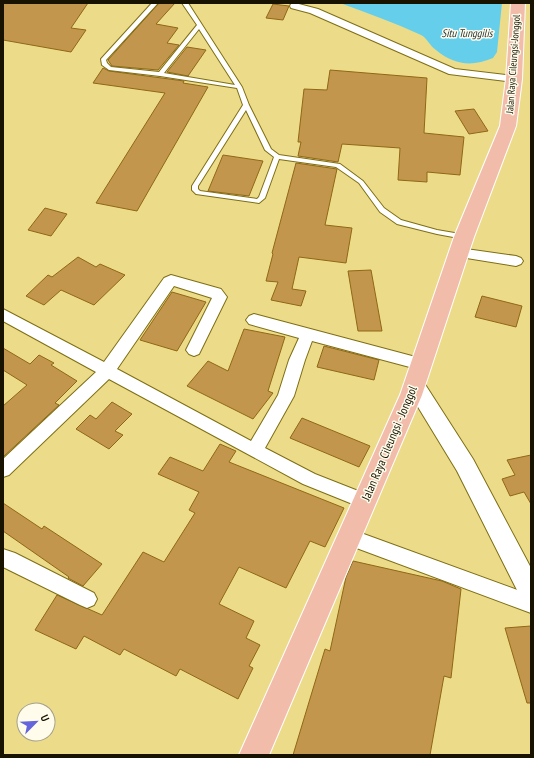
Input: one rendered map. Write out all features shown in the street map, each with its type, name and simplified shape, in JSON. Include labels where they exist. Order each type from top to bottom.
[{"type":"main road","name":"Jalan Raya Cileungsi-Jonggol","points":[[508,126],[514,79],[518,3]]},
{"type":"main road","name":"Jalan Raya Cileungsi - Jonggol","points":[[254,755],[365,502],[418,374],[461,245],[508,126]]},
{"type":"street","points":[[295,6],[314,11],[453,72],[514,79]]},
{"type":"street","points":[[461,245],[516,261]]},
{"type":"street","points":[[3,470],[107,371],[171,280],[216,293],[220,297],[194,350]]},
{"type":"street","points":[[3,314],[218,432],[309,479],[365,502]]},
{"type":"street","points":[[254,320],[308,336],[369,349],[418,374],[531,592]]},
{"type":"street","points":[[255,450],[286,396],[297,360],[308,336]]},
{"type":"street","points":[[350,536],[531,604]]},
{"type":"street","points":[[3,558],[8,559],[87,599]]},
{"type":"lane","points":[[155,3],[103,60],[104,64],[109,68],[160,74],[239,87]]},
{"type":"lane","points":[[185,3],[239,87],[268,150],[276,157],[338,165],[347,170],[361,182],[382,210],[399,222],[461,245]]},
{"type":"lane","points":[[160,74],[199,26]]},
{"type":"lane","points":[[246,105],[195,186],[195,190],[198,193],[259,201],[262,198],[276,157]]},
{"type":"water","name":"Situ Tunggilis","points":[[340,3],[502,3],[497,52],[493,58],[478,63],[463,63],[456,61],[436,50],[421,35]]},
{"type":"building","points":[[3,3],[88,3],[71,28],[86,30],[71,52],[3,40]]},
{"type":"building","points":[[159,3],[175,3],[156,24],[178,28],[167,43],[179,45],[158,70],[112,66],[108,60]]},
{"type":"building","points":[[273,4],[289,6],[283,20],[266,18]]},
{"type":"building","points":[[187,47],[206,50],[188,76],[167,72]]},
{"type":"building","points":[[103,68],[109,71],[184,81],[183,83],[208,87],[137,211],[96,203],[165,93],[93,83]]},
{"type":"building","points":[[330,70],[427,78],[424,133],[464,137],[460,175],[427,172],[427,182],[398,180],[400,148],[342,144],[338,162],[298,156],[301,142],[298,142],[304,89],[327,90]]},
{"type":"building","points":[[474,109],[488,131],[469,134],[455,111]]},
{"type":"building","points":[[223,155],[263,161],[249,196],[208,191]]},
{"type":"building","points":[[296,163],[337,169],[325,225],[352,228],[346,263],[299,257],[292,289],[306,291],[301,306],[271,300],[278,282],[266,281]]},
{"type":"building","points":[[45,208],[67,214],[51,236],[28,230]]},
{"type":"building","points":[[78,257],[96,267],[100,264],[125,275],[94,305],[61,290],[44,305],[26,296],[48,275],[52,277]]},
{"type":"building","points":[[371,270],[382,331],[358,331],[348,271]]},
{"type":"building","points":[[172,292],[206,302],[177,351],[140,340]]},
{"type":"building","points":[[482,296],[522,306],[516,327],[475,317]]},
{"type":"building","points":[[244,329],[285,337],[268,391],[273,393],[253,419],[187,386],[208,361],[228,371]]},
{"type":"building","points":[[324,346],[379,360],[374,380],[317,367]]},
{"type":"building","points":[[3,348],[30,364],[39,355],[54,363],[51,365],[77,381],[55,403],[59,405],[3,457],[3,406],[27,385],[3,370]]},
{"type":"building","points":[[112,402],[132,414],[115,431],[123,435],[109,449],[76,429],[90,415],[96,419]]},
{"type":"building","points":[[302,418],[370,446],[359,467],[290,438]]},
{"type":"building","points":[[220,444],[236,451],[229,462],[344,508],[325,547],[310,541],[286,588],[239,567],[219,604],[254,621],[246,638],[260,645],[249,666],[253,668],[238,699],[180,669],[176,676],[124,649],[120,655],[84,636],[76,649],[35,630],[57,595],[102,615],[143,552],[164,562],[195,513],[189,510],[199,492],[158,474],[170,457],[203,471]]},
{"type":"building","points":[[531,455],[531,504],[524,492],[510,496],[502,479],[515,475],[507,460]]},
{"type":"building","points":[[3,503],[42,529],[44,526],[102,564],[83,586],[68,578],[69,577],[3,531]]},
{"type":"building","points":[[353,561],[442,581],[461,589],[451,678],[444,676],[430,755],[293,755],[325,649],[330,651],[346,577]]},
{"type":"building","points":[[531,626],[531,703],[527,703],[505,628]]}]
